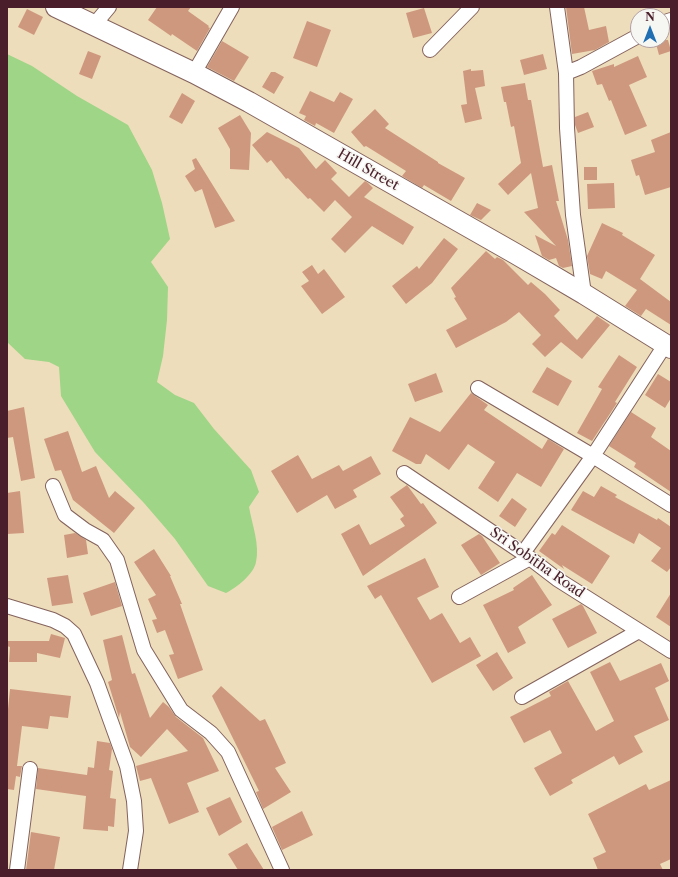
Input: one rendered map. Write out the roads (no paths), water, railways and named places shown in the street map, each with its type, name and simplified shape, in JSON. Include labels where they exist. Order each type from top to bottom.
[{"type":"main road","name":"Hill Street","points":[[56,7],[194,73],[256,106],[584,294],[668,347]]},
{"type":"street","points":[[94,25],[109,7]]},
{"type":"street","points":[[194,73],[232,7]]},
{"type":"street","points":[[430,50],[472,7]]},
{"type":"street","points":[[557,7],[566,73],[567,128],[573,215],[584,294]]},
{"type":"street","points":[[566,73],[581,68],[630,40]]},
{"type":"street","points":[[458,597],[526,555],[668,347]]},
{"type":"street","points":[[478,388],[594,456],[671,505]]},
{"type":"street","name":"Sri Sobitha Road","points":[[404,473],[526,555],[557,579],[671,651]]},
{"type":"street","points":[[53,486],[65,515],[103,540],[117,560],[144,650],[181,710],[211,733],[228,752],[282,870]]},
{"type":"street","points":[[7,606],[53,620],[65,626],[74,634],[97,683],[126,766],[134,801],[136,831],[130,870]]},
{"type":"street","points":[[522,697],[638,631]]},
{"type":"street","points":[[18,870],[30,769]]}]
